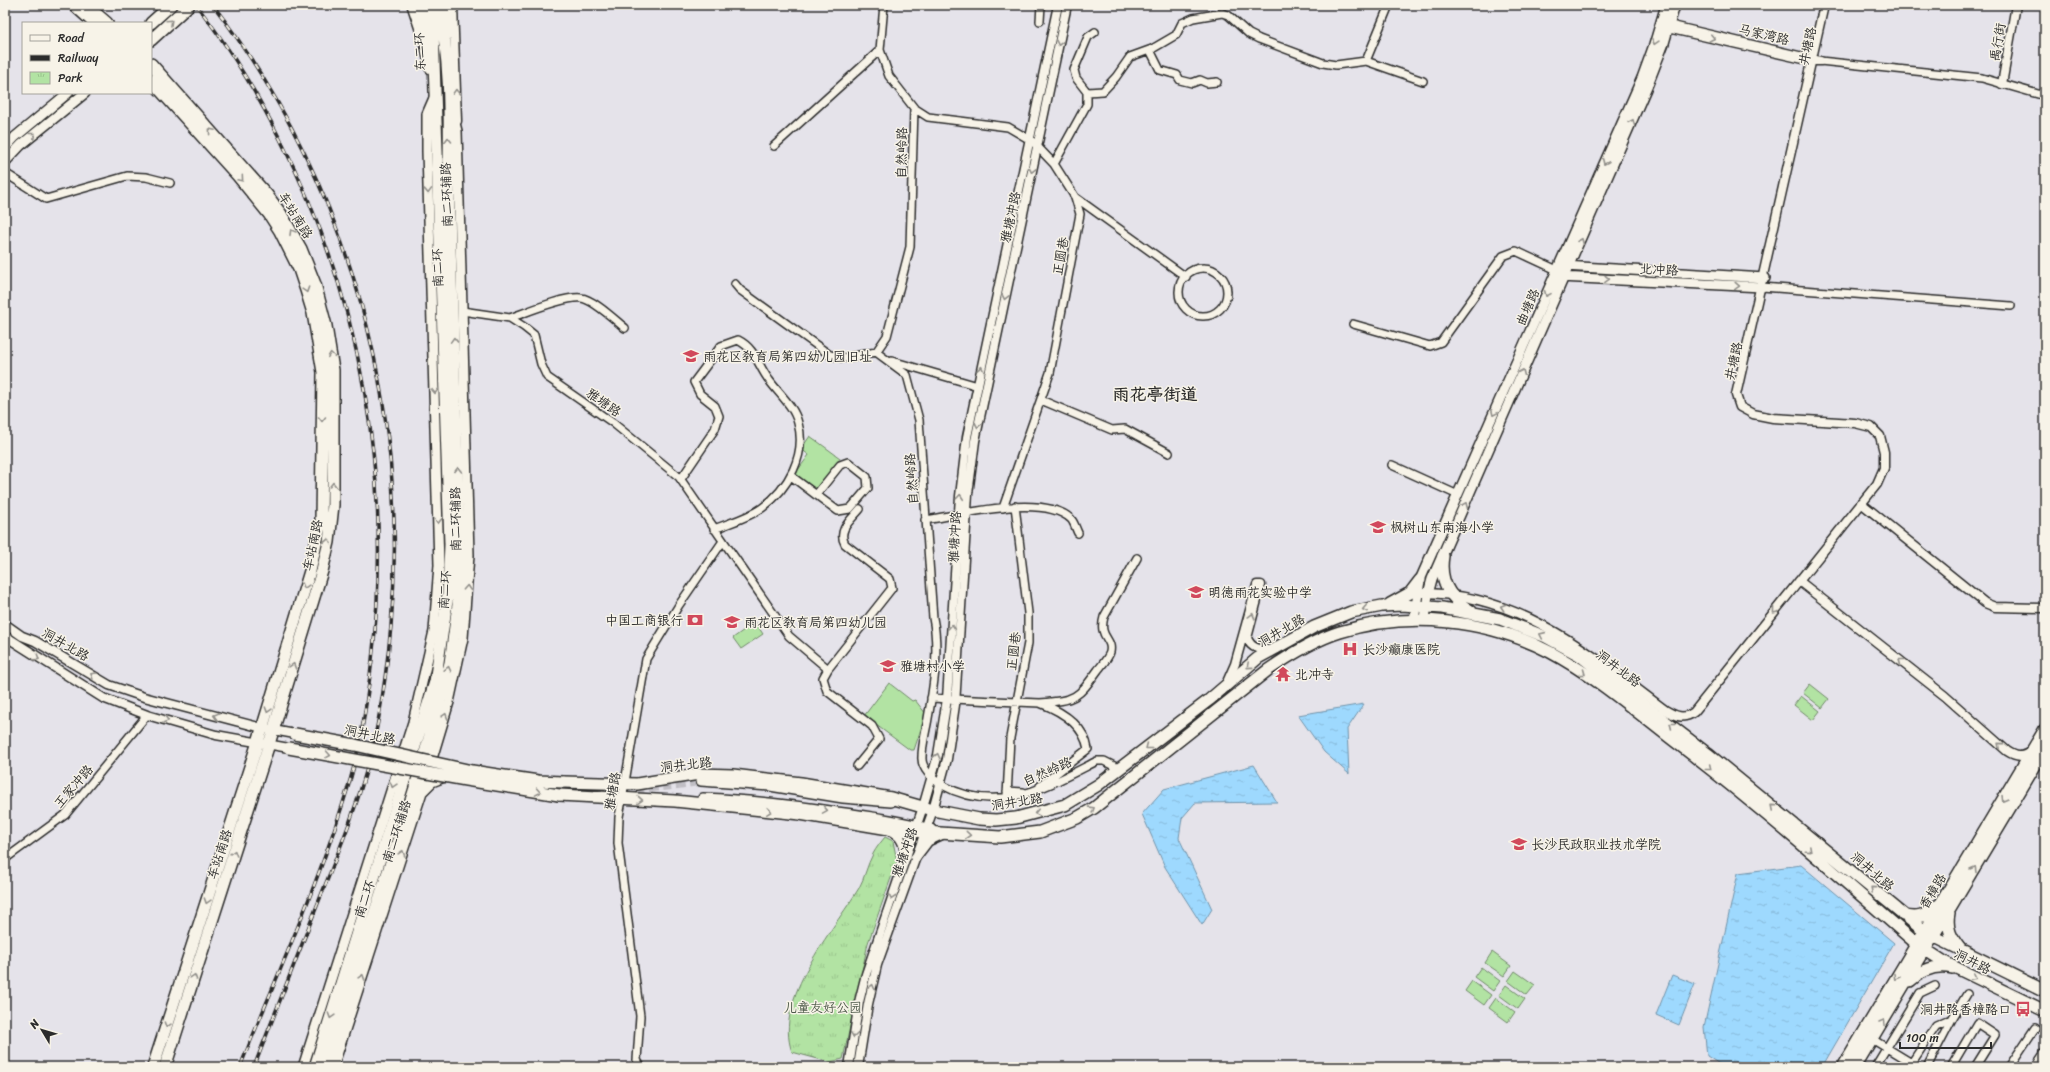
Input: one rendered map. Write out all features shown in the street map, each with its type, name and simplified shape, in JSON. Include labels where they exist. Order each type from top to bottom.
[{"type":"main road","points":[[74,5],[93,22]]},
{"type":"main road","points":[[86,5],[106,22]]},
{"type":"main road","points":[[152,22],[171,5]]},
{"type":"main road","points":[[152,39],[189,5]]},
{"type":"main road","points":[[413,5],[426,44],[434,79]]},
{"type":"main road","points":[[421,5],[433,50]]},
{"type":"main road","name":"曲塘路","points":[[1425,620],[1428,593],[1489,445],[1570,266],[1648,84],[1665,26],[1666,5]]},
{"type":"main road","name":"曲塘路","points":[[1420,580],[1675,5]]},
{"type":"main road","name":"东二环","points":[[434,98],[433,50],[439,6]]},
{"type":"main road","name":"东二环","points":[[439,6],[446,46],[448,96]]},
{"type":"main road","name":"车站南路","points":[[152,65],[267,195],[291,231],[309,266],[323,312],[333,370],[333,505],[310,571],[262,728],[264,743],[165,1067]]},
{"type":"main road","name":"车站南路","points":[[153,1067],[264,743],[274,730],[322,571],[326,522],[323,372],[313,313],[299,269],[280,231],[258,200],[154,84]]},
{"type":"main road","points":[[5,148],[67,94]]},
{"type":"main road","points":[[5,162],[21,145],[84,94]]},
{"type":"main road","name":"南二环辅路","points":[[333,1067],[422,792],[456,677],[466,610],[469,554],[457,131],[448,96]]},
{"type":"main road","name":"南二环","points":[[325,1067],[414,791],[450,663],[458,605],[460,561],[449,214],[448,96]]},
{"type":"main road","name":"南二环辅路","points":[[303,1067],[413,722],[434,631],[439,565],[427,114],[434,98]]},
{"type":"main road","name":"南二环","points":[[315,1067],[422,728],[435,682],[445,621],[448,594],[450,544],[434,98]]},
{"type":"main road","name":"北冲路","points":[[1557,271],[1570,266],[1762,283]]},
{"type":"main road","name":"北冲路","points":[[1557,271],[1565,277],[1762,283]]},
{"type":"main road","points":[[1443,556],[1441,574],[1447,589],[1473,612]]},
{"type":"main road","points":[[1382,606],[1413,593],[1420,580]]},
{"type":"main road","points":[[1413,593],[1416,606],[1414,620]]},
{"type":"main road","name":"洞井北路","points":[[294,734],[355,745],[472,771],[538,781],[637,784],[699,774],[733,775],[802,783],[891,798],[978,819],[996,820],[1035,814],[1065,805],[1098,785],[1221,690],[1258,658],[1314,626],[1364,609],[1382,606],[1427,606],[1473,612],[1500,619],[1546,637],[1594,666],[1708,754],[1903,915]]},
{"type":"main road","name":"洞井北路","points":[[289,748],[559,795],[624,798],[782,812],[884,828],[920,829],[984,836],[1017,836],[1040,832],[1077,818],[1110,796],[1268,670],[1283,660],[1338,633],[1382,622],[1414,620],[1443,621],[1502,633],[1527,642],[1548,651],[1579,670],[1749,800],[1896,926]]},
{"type":"main road","name":"香樟路","points":[[1950,899],[2045,729]]},
{"type":"main road","points":[[422,792],[432,782],[447,776],[520,783],[448,763],[440,756],[437,740]]},
{"type":"main road","name":"香樟路","points":[[1855,1067],[1901,990],[1921,947],[2045,749]]},
{"type":"main road","points":[[701,781],[770,786],[872,802],[907,802]]},
{"type":"main road","points":[[703,798],[791,804],[898,820],[920,829]]},
{"type":"main road","points":[[884,828],[897,834],[911,857],[928,841],[946,833]]},
{"type":"main road","points":[[1903,915],[1915,918],[1921,917],[1950,899]]},
{"type":"main road","points":[[1950,899],[1948,927],[1953,939],[1964,953]]},
{"type":"main road","name":"洞井路","points":[[1903,915],[1929,934],[1964,953],[2045,991]]},
{"type":"main road","points":[[1896,926],[1906,943],[1908,954],[1905,962]]},
{"type":"main road","name":"洞井路","points":[[1896,926],[1921,947],[1958,969],[2045,1011]]},
{"type":"main road","name":"香樟路","points":[[1842,1067],[1905,962],[1921,947]]},
{"type":"main road","points":[[1901,990],[1918,974],[1929,968],[1942,966],[1958,969]]},
{"type":"street","points":[[453,5],[457,131]]},
{"type":"street","points":[[884,5],[880,50],[889,76],[914,108]]},
{"type":"street","points":[[1040,21],[1041,5]]},
{"type":"street","name":"雅塘冲路","points":[[858,1067],[868,1004],[877,965],[920,829],[928,808],[940,784],[947,759],[956,699],[967,437],[1058,5]]},
{"type":"street","name":"雅塘冲路","points":[[928,808],[932,777],[938,756],[947,699],[963,514],[975,441],[1067,5]]},
{"type":"street","points":[[1366,61],[1389,5]]},
{"type":"street","name":"井塘路","points":[[1816,60],[1824,5]]},
{"type":"street","name":"井塘路","points":[[1413,593],[1451,594],[1497,605],[1538,621],[1583,649],[1665,710],[1674,715],[1685,716],[1694,712],[1800,582],[1863,503],[1880,479],[1884,468],[1883,443],[1876,431],[1864,424],[1773,418],[1753,414],[1744,410],[1737,401],[1736,388],[1828,5]]},
{"type":"street","name":"禹行街","points":[[2000,83],[2013,5]]},
{"type":"street","name":"禹行街","points":[[2000,83],[2016,5]]},
{"type":"street","points":[[1087,92],[1103,91],[1116,77],[1130,57],[1150,50],[1176,35],[1182,24],[1193,18],[1222,13],[1228,15],[1249,34],[1259,39],[1323,63],[1336,65],[1366,61],[1423,81]]},
{"type":"street","name":"马家湾路","points":[[1665,26],[1816,60]]},
{"type":"street","points":[[1054,164],[1087,104],[1087,92],[1076,78],[1074,70],[1088,37],[1095,32]]},
{"type":"street","points":[[774,146],[880,50]]},
{"type":"street","points":[[1150,50],[1160,70],[1177,76],[1180,80],[1192,83],[1200,80],[1207,83],[1217,82]]},
{"type":"street","points":[[1816,60],[1982,78],[2045,96]]},
{"type":"street","name":"正圆巷","points":[[914,108],[928,117],[1008,127],[1030,140],[1054,164],[1075,196],[1080,214],[1050,373],[1004,508]]},
{"type":"street","name":"自然岭路","points":[[914,108],[910,247],[887,336],[876,352],[907,375],[918,420],[925,520],[936,633],[931,698],[922,758],[926,771],[940,784],[953,791],[977,797],[1037,791],[1097,761],[1104,761],[1120,768]]},
{"type":"street","points":[[5,173],[46,199],[128,176],[146,177],[170,183]]},
{"type":"street","points":[[1075,196],[1186,277]]},
{"type":"street","points":[[1353,324],[1430,346],[1441,342],[1503,256],[1516,251],[1557,271]]},
{"type":"street","points":[[1206,268],[1219,274],[1226,285],[1226,299],[1218,310],[1206,316],[1193,314],[1182,305],[1179,292],[1182,279],[1186,277],[1193,270],[1206,268]]},
{"type":"street","points":[[1762,283],[2010,306]]},
{"type":"street","points":[[735,284],[740,290],[830,355],[844,358],[876,352]]},
{"type":"street","points":[[510,318],[546,306],[582,298],[591,302],[625,328]]},
{"type":"street","name":"雅塘路","points":[[462,311],[510,318],[534,335],[541,364],[547,377],[613,423],[681,479],[722,541],[789,636],[801,648],[828,668]]},
{"type":"street","points":[[681,479],[715,429],[719,416],[715,406],[700,394],[694,382],[721,346],[738,340],[746,344],[753,351],[769,380],[788,403],[798,422],[801,443],[798,459],[791,476],[762,508],[714,529]]},
{"type":"street","points":[[890,361],[978,386]]},
{"type":"street","points":[[1041,400],[1112,430],[1125,429],[1169,454]]},
{"type":"street","points":[[791,476],[816,495],[838,511],[850,509],[868,488],[867,477],[848,462],[840,465],[816,495]]},
{"type":"street","points":[[1392,464],[1458,495]]},
{"type":"street","points":[[1863,503],[1986,601],[1996,604],[2045,604]]},
{"type":"street","points":[[1863,503],[1985,603],[1995,607],[2045,608]]},
{"type":"street","points":[[925,520],[1015,506],[1043,506],[1071,519],[1078,533]]},
{"type":"street","name":"正圆巷","points":[[1007,794],[1010,738],[1028,643],[1028,613],[1015,506]]},
{"type":"street","points":[[857,766],[879,739],[872,726],[827,691],[823,678],[828,668],[892,588],[890,579],[845,544],[841,538],[841,532],[860,509]]},
{"type":"street","name":"雅塘路","points":[[640,1067],[636,1060],[640,1016],[618,843],[620,817],[646,659],[679,605],[722,541]]},
{"type":"street","points":[[931,698],[1040,704],[1065,701],[1081,693],[1110,653],[1110,644],[1102,632],[1101,627],[1104,617],[1137,558]]},
{"type":"street","points":[[1800,582],[1944,696],[2012,755],[2023,756],[2033,749]]},
{"type":"street","points":[[1221,690],[1235,664],[1257,585],[1260,585],[1247,638],[1251,645],[1257,649],[1272,650]]},
{"type":"street","name":"洞井北路","points":[[5,624],[22,636],[35,641],[109,685],[144,698],[262,728],[294,734]]},
{"type":"street","name":"洞井北路","points":[[5,636],[103,698],[147,715],[216,735],[289,748]]},
{"type":"street","points":[[1007,794],[1037,789],[1088,749],[1086,738],[1075,725],[1058,710],[1040,704]]},
{"type":"street","name":"王家冲路","points":[[5,860],[66,815],[147,715]]},
{"type":"street","name":"雅塘冲路","points":[[849,1067],[859,1002],[866,974],[911,857]]},
{"type":"street","points":[[1875,1067],[1920,993],[1935,986]]},
{"type":"street","points":[[1927,1067],[1967,994]]},
{"type":"street","points":[[1872,1039],[1913,1066],[1936,1026],[1952,1019]]},
{"type":"street","points":[[1951,1067],[1977,1023],[1995,1035],[1975,1067]]},
{"type":"street","points":[[2009,1067],[2035,1028]]},
{"type":"street","points":[[2035,1067],[2045,1052]]},
{"type":"green space","points":[[810,436],[840,458],[817,490],[795,474],[809,455],[801,449]]},
{"type":"green space","points":[[755,622],[763,634],[741,649],[733,638]]},
{"type":"green space","points":[[889,683],[912,701],[915,700],[926,714],[914,750],[910,750],[864,716]]},
{"type":"green space","points":[[1810,684],[1829,699],[1822,708],[1803,693]]},
{"type":"green space","points":[[1801,696],[1820,711],[1813,720],[1794,705]]},
{"type":"green space","name":"儿童友好公园","points":[[885,837],[893,841],[897,861],[868,943],[843,1059],[829,1062],[792,1052],[788,1032],[791,1010],[798,988],[821,945],[859,888],[873,854]]},
{"type":"green space","points":[[1492,952],[1511,966],[1504,976],[1485,963]]},
{"type":"green space","points":[[1481,967],[1500,981],[1493,991],[1474,977]]},
{"type":"green space","points":[[1515,971],[1535,985],[1527,995],[1508,981]]},
{"type":"green space","points":[[1472,981],[1491,995],[1484,1005],[1465,991]]},
{"type":"green space","points":[[1506,985],[1525,999],[1518,1009],[1499,995]]},
{"type":"green space","points":[[1496,998],[1515,1012],[1508,1022],[1489,1008]]},
{"type":"water","points":[[1364,704],[1347,729],[1349,774],[1324,752],[1298,715]]},
{"type":"water","points":[[1254,765],[1277,802],[1195,803],[1182,818],[1179,838],[1212,909],[1202,925],[1165,867],[1142,814],[1164,789]]},
{"type":"water","points":[[1801,865],[1894,943],[1822,1067],[1724,1067],[1707,1056],[1704,1027],[1738,873]]},
{"type":"water","points":[[1672,975],[1695,984],[1679,1025],[1656,1015]]},
{"type":"tunnel","points":[[541,785],[561,788],[621,790],[661,787],[701,781]]},
{"type":"railway","points":[[196,5],[231,53],[271,121],[308,200],[332,263],[351,327],[365,392],[374,459],[378,525],[377,593],[372,660],[364,719],[355,763],[327,851],[285,959],[240,1067]]},
{"type":"railway","points":[[213,5],[260,73],[300,145],[334,221],[360,299],[379,379],[390,461],[394,543],[391,626],[388,657],[379,719],[367,768],[343,840],[254,1067]]},
{"type":"place","name":"雨花区教育局第四幼儿园旧址","points":[[691,356]]},
{"type":"place","name":"枫树山东南海小学","points":[[1378,527]]},
{"type":"place","name":"明德雨花实验中学","points":[[1196,592]]},
{"type":"place","name":"中国工商银行","points":[[695,620]]},
{"type":"place","name":"雨花区教育局第四幼儿园","points":[[732,622]]},
{"type":"place","name":"长沙癫康医院","points":[[1350,649]]},
{"type":"place","name":"雅塘村小学","points":[[888,666]]},
{"type":"place","name":"北冲寺","points":[[1283,674]]},
{"type":"place","name":"长沙民政职业技术学院","points":[[1519,844]]},
{"type":"place","name":"洞井路香樟路口","points":[[2023,1009]]},
{"type":"district","name":"雨花亭街道","points":[[1155,394]]}]
